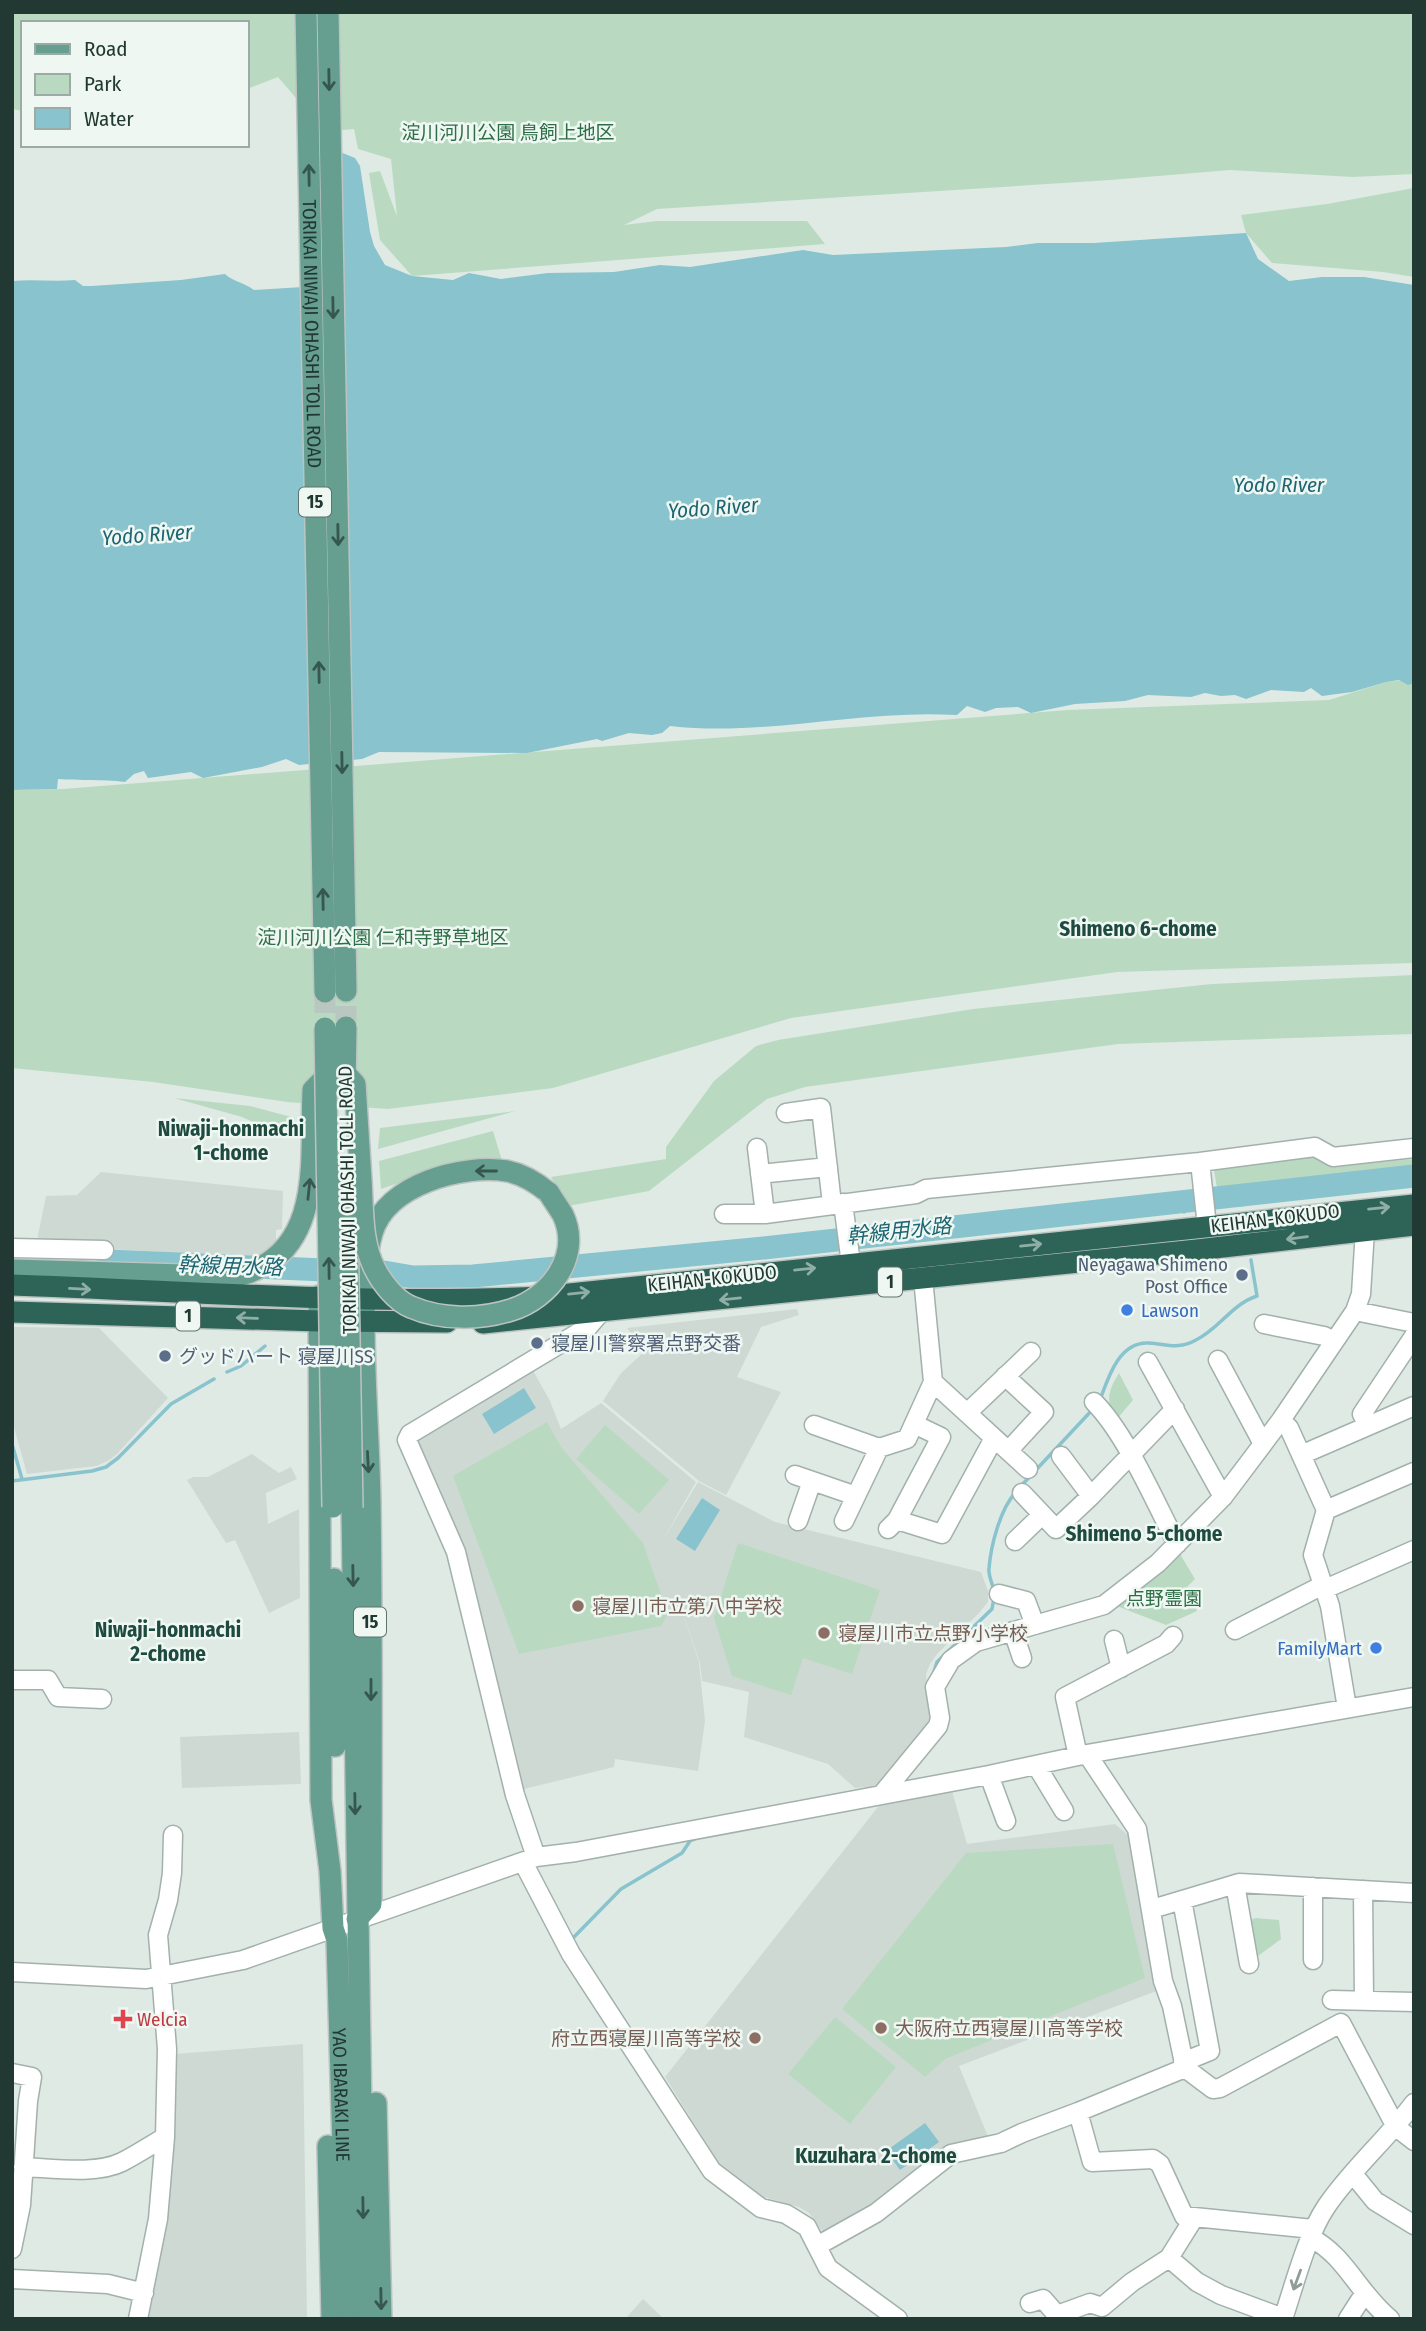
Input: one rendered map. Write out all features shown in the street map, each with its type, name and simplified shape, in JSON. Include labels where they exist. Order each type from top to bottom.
[{"type":"highway","name":"KEIHAN-KOKUDO","points":[[12,1285],[233,1296],[473,1300],[541,1297],[850,1256],[1206,1217],[1414,1205]]},
{"type":"highway","name":"KEIHAN-KOKUDO","points":[[12,1312],[495,1323],[1414,1225]]},
{"type":"main road","name":"TORIKAI NIWAJI OHASHI TOLL ROAD","points":[[306,12],[325,992]]},
{"type":"main road","name":"TORIKAI NIWAJI OHASHI TOLL ROAD","points":[[328,12],[346,991]]},
{"type":"main road","name":"TORIKAI NIWAJI OHASHI TOLL ROAD","points":[[336,1028],[342,1508],[357,1919]]},
{"type":"main road","name":"15","points":[[335,1075],[355,1084],[365,1242],[375,1269],[389,1290],[409,1307],[457,1317],[513,1310],[545,1292],[565,1266],[569,1245],[564,1217],[549,1193],[534,1181],[508,1171],[453,1173],[414,1186],[387,1209],[373,1230],[365,1272],[364,1298],[370,1500],[371,1904],[357,1919]]},
{"type":"main road","points":[[12,1270],[69,1260],[217,1276],[243,1274],[269,1262],[284,1250],[304,1218],[310,1192],[313,1090],[335,1075]]},
{"type":"main road","name":"15","points":[[319,1296],[321,1800],[330,1871],[333,1928],[324,1943],[356,2316]]},
{"type":"main road","name":"TORIKAI NIWAJI OHASHI TOLL ROAD","points":[[330,1871],[342,1508]]},
{"type":"main road","name":"YAO IBARAKI LINE","points":[[356,2316],[360,1989],[357,1919]]},
{"type":"street","points":[[786,1113],[821,1108],[828,1167],[846,1228],[850,1256]]},
{"type":"street","points":[[724,1214],[765,1213],[916,1194],[926,1189],[1315,1147],[1333,1157],[1414,1148]]},
{"type":"street","points":[[757,1148],[765,1213]]},
{"type":"street","points":[[1200,1161],[1206,1217]]},
{"type":"street","points":[[760,1174],[828,1167]]},
{"type":"street","points":[[883,1794],[938,1726],[940,1718],[935,1687],[951,1660],[976,1642],[1104,1605],[1158,1563],[1223,1497],[1281,1419],[1355,1311],[1361,1294],[1365,1230]]},
{"type":"street","points":[[12,1248],[69,1260],[104,1250]]},
{"type":"street","points":[[814,1425],[879,1448],[907,1439],[933,1382],[923,1278]]},
{"type":"street","points":[[1355,1311],[1414,1323]]},
{"type":"street","points":[[601,1312],[588,1327],[410,1433],[407,1440],[456,1552],[530,1859],[571,1954],[712,2171],[761,2208],[796,2219],[807,2227],[820,2244],[828,2268],[898,2319]]},
{"type":"street","points":[[1264,1324],[1324,1336],[1334,1341]]},
{"type":"street","points":[[1368,1426],[1362,1413],[1414,1336]]},
{"type":"street","points":[[967,1413],[1031,1352]]},
{"type":"street","points":[[1218,1360],[1263,1444]]},
{"type":"street","points":[[1148,1362],[1223,1497]]},
{"type":"street","points":[[1006,1376],[1044,1412],[1008,1451]]},
{"type":"street","points":[[933,1382],[1028,1469]]},
{"type":"street","points":[[1094,1402],[1103,1411],[1130,1456],[1177,1544]]},
{"type":"street","points":[[1301,1455],[1414,1406]]},
{"type":"street","points":[[1022,1493],[1056,1529],[1175,1409]]},
{"type":"street","points":[[1281,1419],[1289,1428],[1326,1510],[1313,1555],[1330,1606],[1347,1708]]},
{"type":"street","points":[[914,1424],[941,1437],[892,1525],[942,1534],[994,1438]]},
{"type":"street","points":[[844,1521],[879,1448]]},
{"type":"street","points":[[1061,1456],[1091,1496]]},
{"type":"street","points":[[1326,1510],[1414,1472]]},
{"type":"street","points":[[798,1521],[803,1478],[856,1496]]},
{"type":"street","points":[[1015,1541],[1042,1515]]},
{"type":"street","points":[[1234,1630],[1324,1587],[1414,1550]]},
{"type":"street","points":[[999,1594],[1026,1601],[1035,1625]]},
{"type":"street","points":[[1013,1631],[1022,1658]]},
{"type":"street","points":[[1173,1636],[1166,1644],[1065,1697],[1083,1755],[1137,1829],[1163,1981],[1172,2006],[1184,2065],[1213,2089],[1220,2088],[1340,2023],[1396,2127],[1414,2141]]},
{"type":"street","points":[[1114,1640],[1121,1668]]},
{"type":"street","points":[[12,1680],[48,1680],[58,1697],[102,1699]]},
{"type":"street","points":[[12,1972],[146,1979],[243,1960],[530,1859],[989,1775],[1083,1755],[1414,1697]]},
{"type":"street","points":[[1037,1765],[1064,1811]]},
{"type":"street","points":[[989,1775],[1006,1821]]},
{"type":"street","points":[[138,2319],[158,2220],[165,2137],[167,2049],[158,1935],[168,1900],[173,1835]]},
{"type":"street","points":[[1152,1909],[1235,1884],[1414,1893]]},
{"type":"street","points":[[1235,1884],[1250,1964]]},
{"type":"street","points":[[1312,1960],[1313,1888]]},
{"type":"street","points":[[1363,1890],[1364,2001]]},
{"type":"street","points":[[820,2244],[876,2213],[951,2154],[1001,2143],[1078,2112],[1210,2051],[1182,1900]]},
{"type":"street","points":[[1172,2006],[1200,1997]]},
{"type":"street","points":[[1332,2000],[1414,2002]]},
{"type":"street","points":[[12,2073],[32,2077],[21,2205],[12,2249]]},
{"type":"street","points":[[1169,2258],[1197,2282],[1221,2295],[1283,2318],[1312,2234],[1326,2206],[1414,2103]]},
{"type":"street","points":[[1078,2112],[1092,2162],[1153,2159],[1160,2164],[1184,2216],[1312,2234],[1337,2257],[1364,2294],[1390,2319]]},
{"type":"street","points":[[23,2167],[77,2169],[120,2164],[165,2137]]},
{"type":"street","points":[[1353,2174],[1375,2201],[1414,2225]]},
{"type":"street","points":[[1031,2303],[1043,2300],[1057,2315],[1090,2303],[1108,2313],[1132,2282],[1169,2258],[1194,2218]]},
{"type":"street","points":[[12,2279],[108,2284],[144,2293]]},
{"type":"street","points":[[1348,2319],[1364,2294]]},
{"type":"shaded area","points":[[101,1172],[283,1191],[282,1229],[276,1230],[276,1251],[268,1258],[39,1245],[38,1235],[46,1196],[77,1195]]},
{"type":"shaded area","points":[[797,1309],[799,1315],[761,1327],[737,1377],[781,1392],[726,1495],[699,1481],[603,1401],[621,1373],[644,1352],[627,1328]]},
{"type":"shaded area","points":[[12,1327],[99,1328],[168,1398],[108,1461],[96,1466],[27,1474],[12,1420]]},
{"type":"shaded area","points":[[531,1367],[550,1401],[561,1429],[601,1403],[696,1482],[660,1545],[698,1482],[775,1522],[981,1572],[988,1591],[988,1602],[930,1664],[926,1674],[930,1719],[879,1786],[855,1788],[828,1764],[744,1737],[749,1692],[702,1681],[700,1663],[675,1590],[699,1662],[705,1721],[698,1771],[615,1759],[614,1767],[520,1790],[463,1551],[417,1441],[420,1432]]},
{"type":"shaded area","points":[[252,1454],[279,1473],[291,1467],[297,1479],[266,1493],[268,1524],[299,1509],[300,1598],[269,1613],[235,1540],[226,1543],[187,1480],[193,1477],[208,1477]]},
{"type":"shaded area","points":[[299,1732],[301,1784],[182,1788],[180,1737]]},
{"type":"shaded area","name":"大阪府立西寝屋川高等学校","points":[[952,1791],[967,1844],[1115,1824],[1129,1836],[1159,1990],[959,2066],[989,2139],[826,2236],[809,2213],[799,2207],[764,2197],[719,2163],[665,2077],[881,1803]]},
{"type":"shaded area","points":[[303,2044],[307,2319],[144,2319],[174,2054]]},
{"type":"shaded area","points":[[643,2299],[664,2319],[625,2319]]},
{"type":"green space","name":"淀川河川公園 鳥飼上地区","points":[[12,12],[1414,12],[1414,174],[1353,177],[1230,170],[657,209],[624,225],[657,221],[807,221],[825,244],[412,276],[380,240],[369,173],[380,171],[397,216],[391,159],[358,149],[354,129],[321,132],[313,118],[278,77],[248,89],[248,21],[21,21],[21,111],[12,109]]},
{"type":"green space","points":[[1414,188],[1414,277],[1272,263],[1246,233],[1241,215],[1327,204]]},
{"type":"green space","name":"淀川河川公園 仁和寺野草地区","points":[[1414,679],[1414,963],[1117,972],[791,1018],[553,1088],[388,1109],[287,1102],[153,1082],[12,1068],[12,790],[63,789],[1068,710],[1329,700],[1386,682]]},
{"type":"green space","points":[[1414,975],[1414,1034],[1118,1044],[805,1087],[767,1099],[649,1191],[568,1206],[551,1177],[666,1159],[666,1147],[714,1081],[756,1046],[778,1040],[973,1009],[1212,984]]},
{"type":"green space","points":[[174,1098],[250,1106],[295,1118],[295,1137],[242,1117]]},
{"type":"green space","points":[[515,1111],[378,1149],[380,1128]]},
{"type":"green space","points":[[493,1131],[503,1164],[456,1164],[381,1189],[379,1161]]},
{"type":"green space","points":[[1318,1153],[1338,1166],[1414,1159],[1414,1167],[1217,1188],[1213,1164]]},
{"type":"green space","points":[[1119,1373],[1133,1400],[1116,1420],[1110,1407],[1109,1396]]},
{"type":"green space","points":[[547,1422],[561,1447],[643,1543],[668,1614],[661,1626],[519,1654],[453,1476]]},
{"type":"green space","points":[[605,1425],[669,1480],[639,1514],[576,1459]]},
{"type":"green space","points":[[738,1543],[880,1590],[852,1674],[803,1658],[791,1695],[732,1676],[714,1618]]},
{"type":"green space","name":"点野霊園","points":[[1180,1554],[1195,1579],[1187,1587],[1197,1611],[1166,1625],[1114,1605]]},
{"type":"green space","points":[[1113,1844],[1145,1978],[945,2059],[925,2077],[842,2009],[966,1853]]},
{"type":"green space","points":[[1256,1918],[1279,1920],[1281,1939],[1254,1959],[1246,1921]]},
{"type":"green space","points":[[835,2017],[896,2067],[850,2124],[788,2074]]},
{"type":"water","name":"Yodo River","points":[[323,145],[355,158],[360,166],[374,246],[385,265],[412,276],[453,280],[469,273],[501,279],[548,273],[614,272],[660,265],[690,267],[803,250],[833,255],[1246,233],[1258,259],[1289,281],[1322,277],[1364,277],[1414,285],[1414,683],[1408,685],[1399,680],[1352,692],[1322,696],[1311,688],[1304,692],[1271,690],[1246,699],[1235,695],[1205,693],[1191,697],[1148,695],[1125,701],[1075,704],[1031,713],[1018,707],[996,708],[985,712],[967,706],[957,715],[885,716],[742,728],[670,726],[662,733],[652,735],[629,733],[602,741],[597,739],[527,753],[379,752],[362,759],[299,765],[286,759],[262,767],[203,778],[191,772],[148,778],[144,771],[134,774],[125,782],[58,779],[57,789],[12,790],[12,281],[75,280],[83,286],[92,286],[225,274],[254,290],[320,286]]},
{"type":"water","points":[[524,1388],[536,1408],[494,1434],[482,1414]]},
{"type":"water","points":[[702,1498],[720,1510],[695,1551],[676,1539]]},
{"type":"water","points":[[925,2123],[939,2142],[900,2170],[886,2151]]},
{"type":"waterway","name":"幹線用水路","points":[[384,1272],[413,1277],[473,1276],[764,1248],[1414,1176]]},
{"type":"waterway","points":[[1241,1195],[1242,1205]]},
{"type":"waterway","points":[[1184,1212],[1189,1200]]},
{"type":"waterway","name":"幹線用水路","points":[[12,1260],[37,1260]]},
{"type":"waterway","points":[[1100,1400],[1116,1362],[1130,1348],[1149,1343],[1172,1346],[1190,1343],[1212,1330],[1240,1305],[1257,1296],[1251,1260]]},
{"type":"waterway","name":"幹線用水路","points":[[108,1261],[348,1271]]},
{"type":"waterway","points":[[227,1372],[241,1366],[265,1346]]},
{"type":"waterway","points":[[12,1481],[106,1467],[171,1404],[214,1379]]},
{"type":"waterway","points":[[1020,1487],[1094,1408]]},
{"type":"waterway","points":[[12,1444],[22,1479]]},
{"type":"waterway","points":[[994,1590],[989,1571],[992,1549],[1001,1518],[1015,1493]]},
{"type":"waterway","points":[[932,1678],[937,1662],[992,1609],[994,1598]]},
{"type":"waterway","points":[[572,1939],[621,1889],[682,1853],[690,1841],[697,1838]]},
{"type":"tunnel","points":[[346,991],[346,1027]]},
{"type":"tunnel","points":[[325,992],[325,1028]]},
{"type":"place","name":"Neyagawa Shimeno Post Office","points":[[1242,1275]]},
{"type":"place","name":"Lawson","points":[[1127,1310]]},
{"type":"place","name":"寝屋川警察署点野交番","points":[[537,1343]]},
{"type":"place","name":"グッドハート 寝屋川SS","points":[[165,1356]]},
{"type":"place","name":"寝屋川市立第八中学校","points":[[578,1606]]},
{"type":"place","name":"寝屋川市立点野小学校","points":[[824,1633]]},
{"type":"place","name":"FamilyMart","points":[[1376,1648]]},
{"type":"place","name":"Welcia","points":[[123,2019]]},
{"type":"place","name":"大阪府立西寝屋川高等学校","points":[[881,2028]]},
{"type":"place","name":"府立西寝屋川高等学校","points":[[755,2038]]},
{"type":"district","name":"Shimeno 6-chome","points":[[1138,929]]},
{"type":"district","name":"Niwaji-honmachi 1-chome","points":[[231,1141]]},
{"type":"district","name":"Shimeno 5-chome","points":[[1144,1534]]},
{"type":"district","name":"Niwaji-honmachi 2-chome","points":[[168,1642]]},
{"type":"district","name":"Kuzuhara 2-chome","points":[[876,2156]]}]
